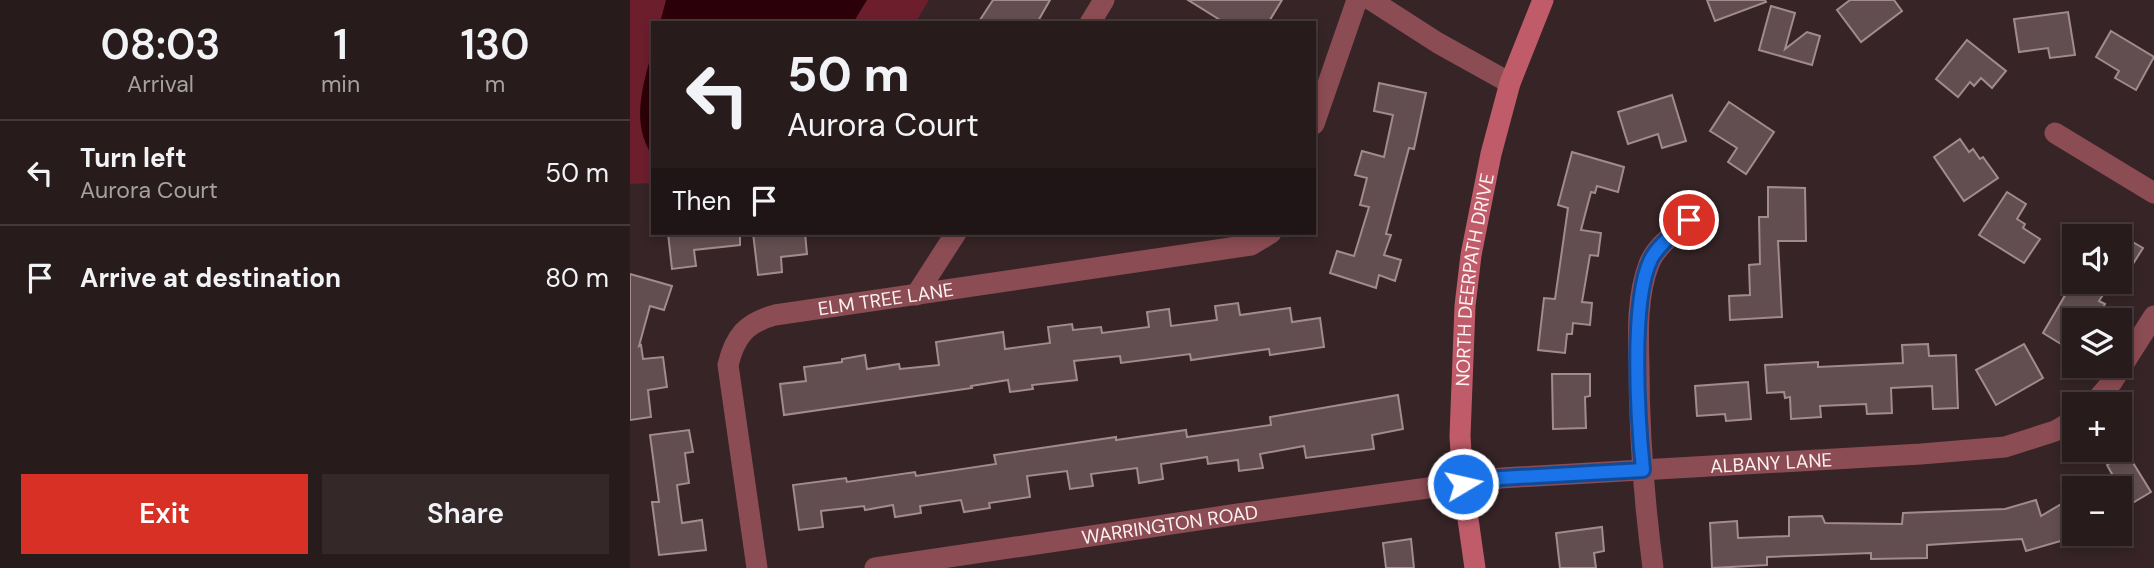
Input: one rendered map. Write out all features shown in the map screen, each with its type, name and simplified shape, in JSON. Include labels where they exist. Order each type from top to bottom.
[{"type":"street","points":[[1091,21],[1104,0]]},
{"type":"street","points":[[1316,118],[1357,0]]},
{"type":"street","points":[[1371,0],[1438,43],[1510,83]]},
{"type":"street","name":"NORTH DEERPATH DRIVE","points":[[1475,568],[1463,484],[1460,436],[1469,268],[1491,154],[1510,83],[1543,0]]},
{"type":"street","points":[[2054,133],[2154,193]]},
{"type":"street","points":[[1653,568],[1639,434],[1638,332],[1643,286],[1650,262],[1657,250],[1689,220]]},
{"type":"street","points":[[916,295],[955,235]]},
{"type":"street","name":"ELM TREE LANE","points":[[757,568],[728,365],[733,344],[731,331],[775,315],[1251,245],[1267,235]]},
{"type":"street","points":[[2103,392],[2154,316]]},
{"type":"street","name":"ALBANY LANE","points":[[1463,484],[1501,478],[2005,447],[2062,428]]},
{"type":"street","name":"WARRINGTON ROAD","points":[[875,568],[1238,514],[1463,484]]},
{"type":"shaded area","points":[[630,0],[929,0],[916,21],[651,21],[651,183],[630,184]]},
{"type":"shaded area","points":[[666,0],[867,0],[854,21],[661,21]]},
{"type":"shaded area","points":[[651,56],[651,153],[646,144],[640,118]]},
{"type":"building","points":[[993,0],[1050,0],[1038,21],[979,21]]},
{"type":"building","points":[[1188,0],[1282,0],[1269,21],[1222,21]]},
{"type":"building","points":[[1707,0],[1765,0],[1766,2],[1715,21]]},
{"type":"building","points":[[1850,0],[1894,0],[1902,11],[1861,42],[1837,10]]},
{"type":"building","points":[[1771,6],[1795,13],[1785,49],[1807,32],[1820,36],[1812,65],[1759,50]]},
{"type":"building","points":[[2068,12],[2075,55],[2050,58],[2048,48],[2019,52],[2014,19]]},
{"type":"building","points":[[2111,31],[2154,57],[2136,90],[2115,78],[2119,71],[2096,57]]},
{"type":"building","points":[[1967,40],[2006,71],[1992,88],[1981,78],[1974,86],[1970,82],[1958,97],[1936,79]]},
{"type":"building","points":[[1379,83],[1426,93],[1414,149],[1409,148],[1386,234],[1391,235],[1384,255],[1401,260],[1395,281],[1379,275],[1376,288],[1330,273],[1337,251],[1354,256],[1369,207],[1360,205],[1367,178],[1355,175],[1362,151],[1384,157],[1393,115],[1374,111]]},
{"type":"building","points":[[1672,95],[1686,141],[1662,148],[1658,134],[1628,144],[1618,112]]},
{"type":"building","points":[[1729,102],[1774,132],[1746,174],[1728,162],[1737,148],[1710,131]]},
{"type":"building","points":[[1960,139],[1969,152],[1973,149],[1980,159],[1983,157],[1998,178],[1964,201],[1934,157]]},
{"type":"building","points":[[1572,152],[1624,167],[1618,192],[1597,186],[1595,193],[1591,192],[1581,230],[1601,233],[1598,256],[1590,255],[1582,302],[1592,303],[1590,325],[1573,323],[1572,334],[1567,334],[1565,353],[1538,350],[1544,298],[1555,299],[1568,208],[1558,205]]},
{"type":"building","points":[[1768,187],[1805,188],[1806,241],[1778,241],[1782,317],[1730,320],[1729,296],[1750,295],[1749,265],[1760,264],[1759,217],[1768,217]]},
{"type":"building","points":[[2007,192],[2026,204],[2017,219],[2025,224],[2023,228],[2040,239],[2024,263],[1979,235]]},
{"type":"building","points":[[668,235],[740,235],[740,245],[694,250],[696,266],[672,269]]},
{"type":"building","points":[[753,235],[805,235],[807,254],[781,257],[782,272],[758,275]]},
{"type":"building","points":[[2132,242],[2143,248],[2132,265]]},
{"type":"building","points":[[630,274],[672,286],[664,310],[650,306],[639,346],[641,345],[643,359],[663,357],[667,387],[648,390],[651,417],[630,420]]},
{"type":"building","points":[[2066,294],[2103,294],[2099,301],[2105,304],[2103,308],[2062,308],[2062,345],[2043,333]]},
{"type":"building","points":[[1238,303],[1240,315],[1290,308],[1292,322],[1320,318],[1324,347],[1270,355],[1269,349],[1191,360],[1190,354],[1121,363],[1120,356],[1074,361],[1077,380],[1032,385],[1033,389],[1010,392],[1008,380],[971,386],[972,388],[784,415],[780,384],[806,381],[804,367],[842,362],[842,359],[865,355],[867,369],[899,364],[900,369],[939,365],[936,342],[1003,332],[1005,349],[1050,343],[1048,327],[1072,324],[1073,330],[1101,327],[1102,333],[1149,327],[1147,312],[1169,309],[1171,326],[1217,320],[1215,306]]},
{"type":"building","points":[[1928,344],[1929,356],[1956,355],[1958,408],[1933,409],[1932,386],[1891,388],[1892,413],[1867,414],[1866,404],[1820,406],[1821,417],[1791,419],[1790,397],[1785,398],[1784,392],[1767,393],[1765,365],[1818,362],[1818,367],[1903,363],[1902,345]]},
{"type":"building","points":[[2024,344],[2043,378],[1996,405],[1976,370]]},
{"type":"building","points":[[1552,374],[1590,374],[1590,396],[1585,397],[1586,428],[1553,429]]},
{"type":"building","points":[[1748,382],[1751,419],[1726,421],[1725,414],[1697,416],[1695,386]]},
{"type":"building","points":[[1398,395],[1403,429],[1372,435],[1374,449],[1306,458],[1304,446],[1260,454],[1263,468],[1239,471],[1238,460],[1208,464],[1207,457],[1161,464],[1163,479],[1139,483],[1137,468],[1091,474],[1093,486],[1070,489],[1067,471],[1027,476],[1030,497],[989,503],[990,508],[964,512],[961,500],[920,506],[921,513],[895,517],[893,505],[865,510],[864,506],[821,511],[823,527],[799,530],[793,485],[846,478],[847,482],[915,472],[916,476],[996,464],[994,455],[1116,437],[1116,440],[1186,430],[1187,437],[1271,425],[1270,417]]},
{"type":"building","points":[[689,430],[693,452],[685,453],[689,483],[677,485],[682,523],[702,520],[706,550],[659,555],[652,502],[659,502],[650,435]]},
{"type":"building","points":[[2132,461],[2151,492],[2132,503],[2132,476],[2109,476],[2112,474],[2107,465],[2112,462]]},
{"type":"building","points":[[2036,500],[2041,516],[2062,504],[2062,541],[2026,551],[2022,539],[1927,545],[1927,558],[1871,559],[1871,553],[1767,557],[1767,565],[1712,568],[1710,523],[1737,521],[1738,538],[1789,536],[1789,517],[1822,516],[1825,523],[1902,524],[1903,513],[2005,509]]},
{"type":"building","points":[[1602,527],[1604,551],[1594,553],[1596,568],[1560,568],[1556,533]]},
{"type":"building","points":[[1411,539],[1414,568],[1386,568],[1383,543]]},
{"type":"route","points":[[1463,484],[1501,478],[1643,470],[1639,434],[1638,332],[1643,286],[1650,262],[1657,250],[1689,220]]}]
